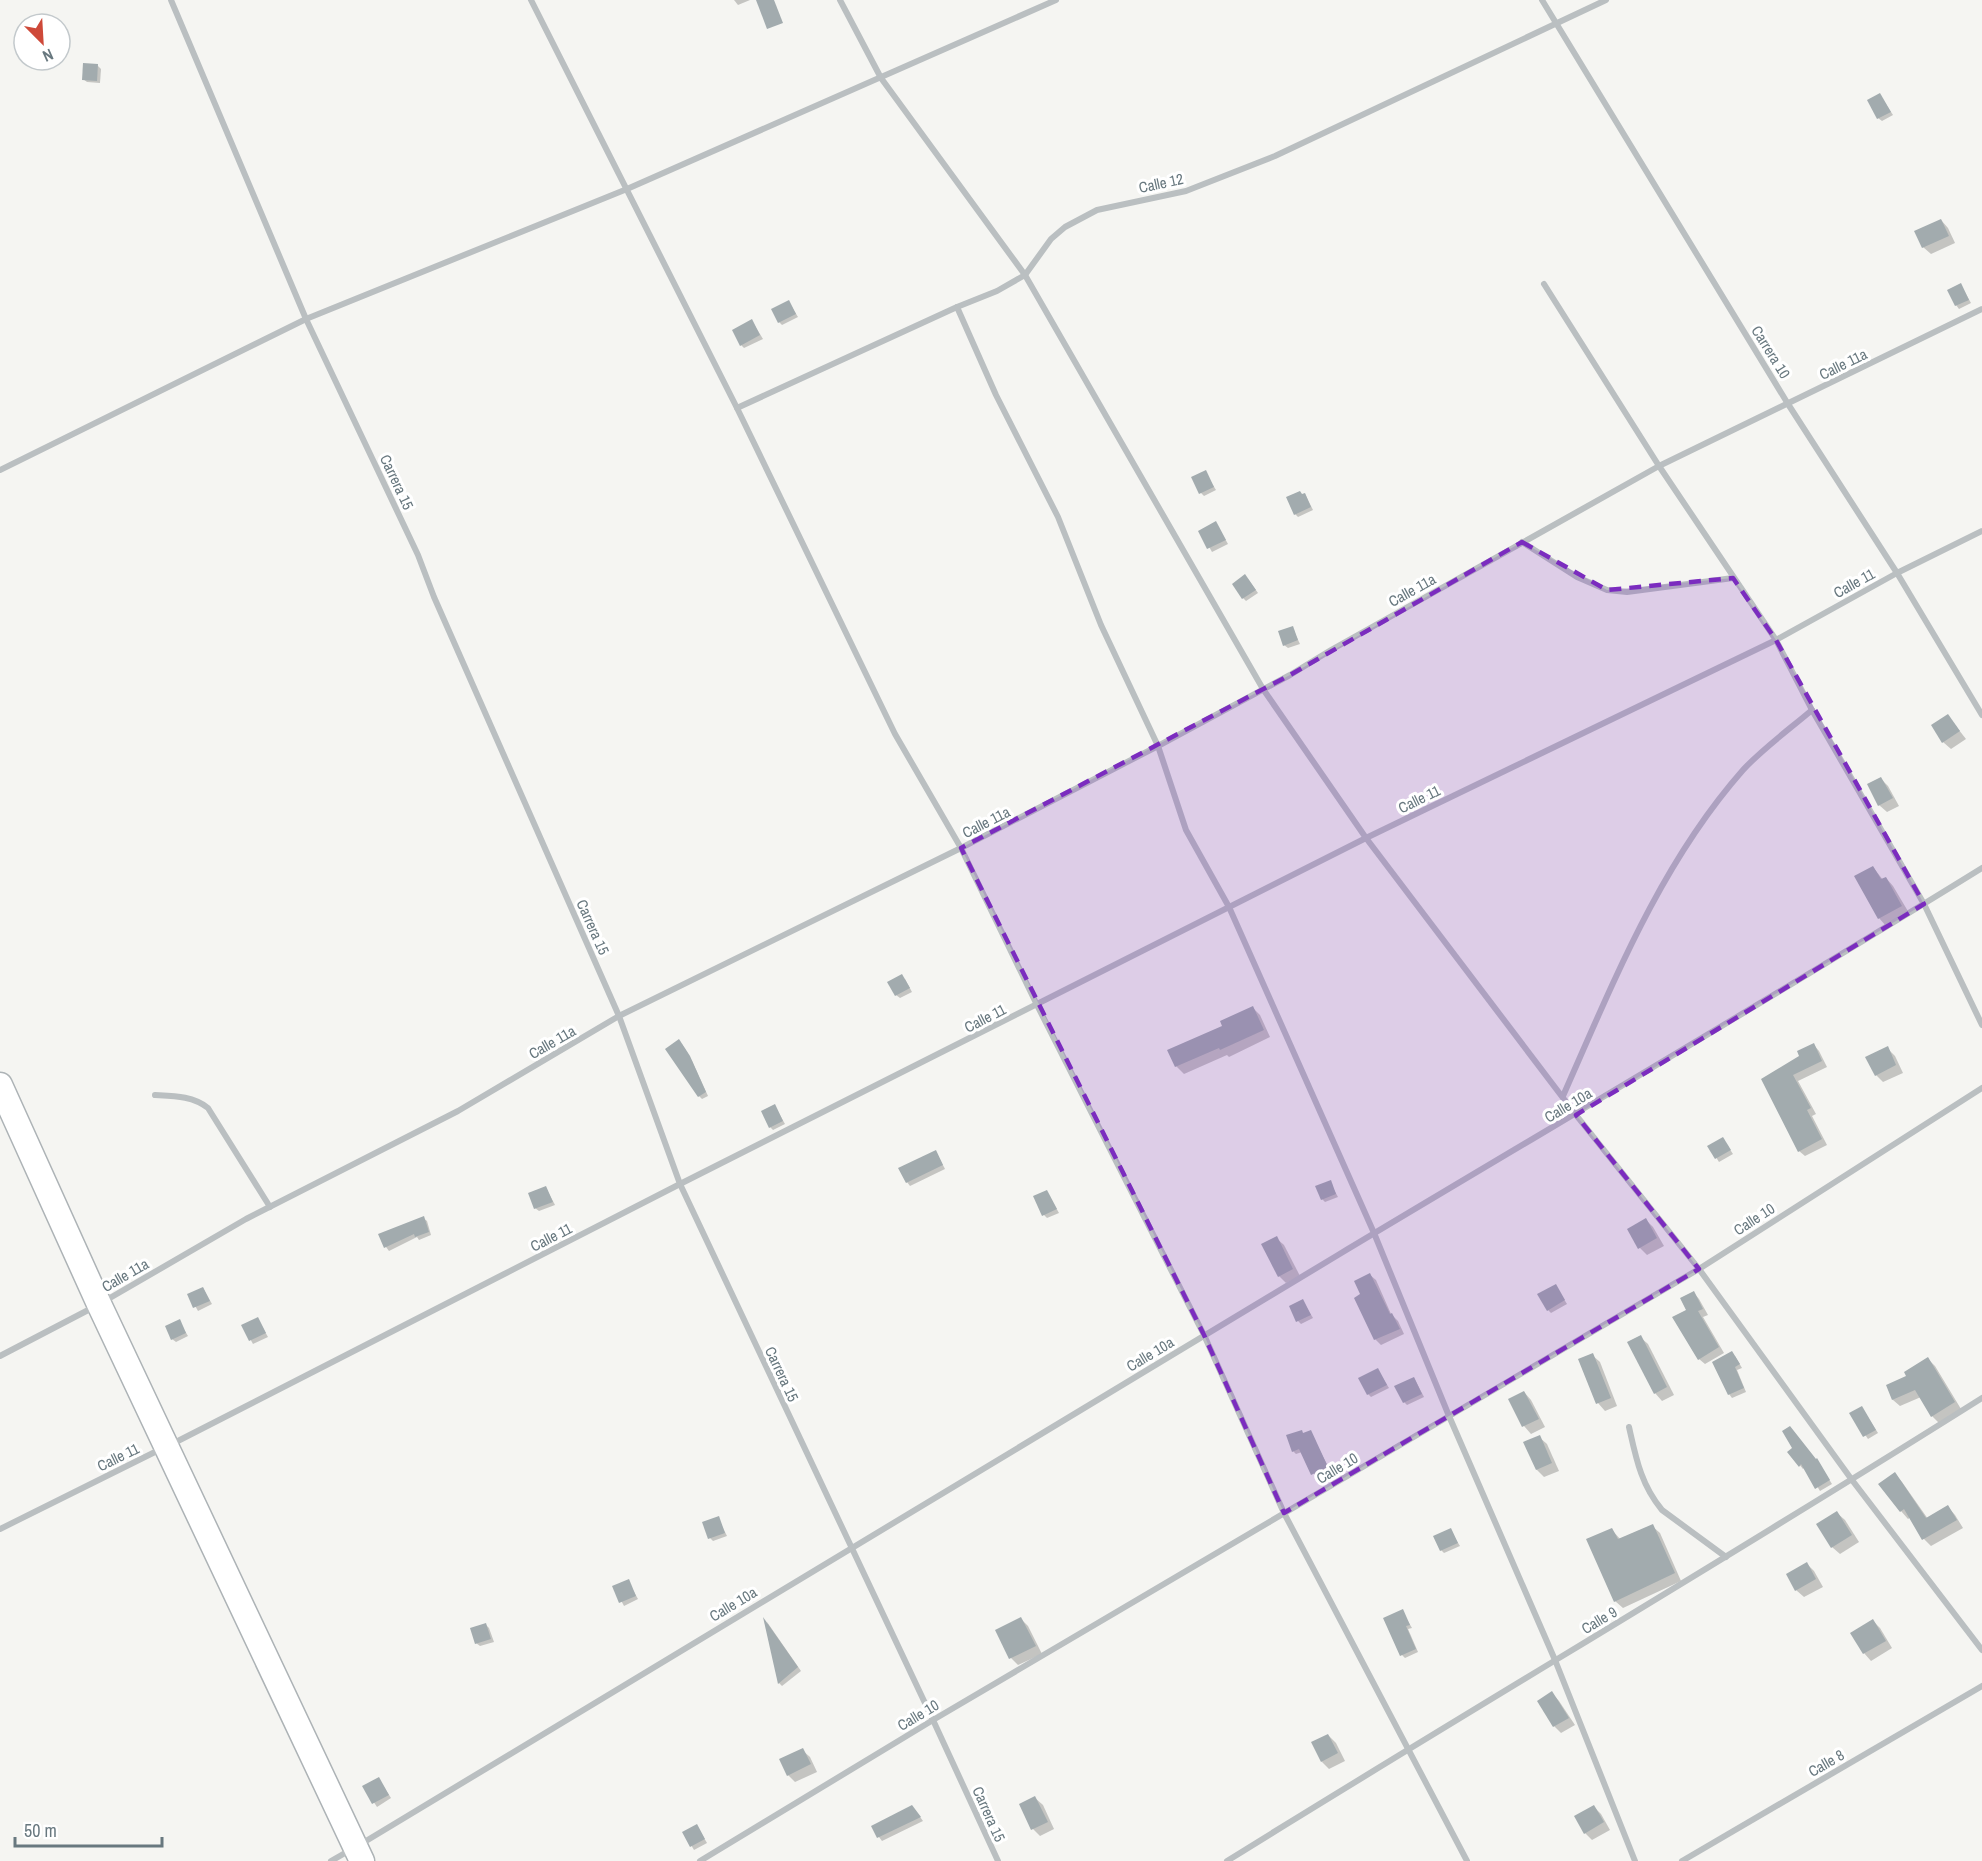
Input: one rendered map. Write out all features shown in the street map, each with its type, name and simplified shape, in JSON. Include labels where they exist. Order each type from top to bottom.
[{"type":"street","name":"Carrera 15","points":[[171,0],[306,319],[418,555],[434,597],[619,1017],[680,1184],[998,1861]]},
{"type":"street","points":[[531,0],[737,408],[895,734],[961,848],[1037,1005],[1204,1335],[1284,1513],[1467,1861]]},
{"type":"street","points":[[840,0],[881,78],[1025,275],[1263,688],[1366,838],[1576,1115],[1699,1269],[1852,1480],[1982,1650]]},
{"type":"street","points":[[0,470],[306,319],[627,189],[1056,0]]},
{"type":"street","name":"Carrera 10","points":[[1542,0],[1788,404],[1898,573],[1982,716]]},
{"type":"street","name":"Calle 12","points":[[737,408],[957,307],[997,291],[1025,275],[1051,239],[1065,227],[1097,210],[1186,191],[1275,156],[1606,0]]},
{"type":"street","points":[[1544,284],[1659,466],[1776,640],[1812,710],[1924,904],[1982,1025]]},
{"type":"street","points":[[957,307],[996,395],[1058,517],[1101,625],[1158,746],[1186,830],[1229,907],[1374,1233],[1449,1416],[1555,1660],[1635,1861]]},
{"type":"street","name":"Calle 11a","points":[[0,1356],[99,1304],[270,1207],[458,1111],[619,1017],[961,848],[1158,746],[1659,466],[1982,309]]},
{"type":"street","name":"Calle 11","points":[[0,1529],[1366,838],[1776,640],[1898,573],[1982,531]]},
{"type":"street","points":[[1522,542],[1577,577],[1607,590],[1628,592],[1733,578]]},
{"type":"street","points":[[1563,1096],[1653,900],[1701,824],[1744,768],[1812,710]]},
{"type":"street","name":"Calle 10a","points":[[331,1861],[359,1854],[850,1547],[1374,1233],[1576,1115],[1982,868]]},
{"type":"street","points":[[0,1085],[99,1304],[359,1854]]},
{"type":"street","name":"Calle 10","points":[[700,1861],[933,1720],[1699,1269],[1982,1088]]},
{"type":"street","points":[[155,1095],[186,1097],[201,1102],[208,1108],[270,1207]]},
{"type":"street","name":"Calle 9","points":[[1227,1861],[1852,1480],[1982,1398]]},
{"type":"street","points":[[1629,1427],[1640,1474],[1654,1500],[1662,1510],[1726,1557]]},
{"type":"street","name":"Calle 8","points":[[1682,1861],[1982,1686]]},
{"type":"highlighted area","points":[[1522,542],[1607,590],[1733,578],[1776,640],[1924,904],[1576,1115],[1699,1269],[1284,1513],[1204,1335],[961,848],[1290,675]]},
{"type":"building","points":[[756,0],[774,0],[783,23],[767,29]]},
{"type":"building","points":[[83,63],[98,64],[97,81],[82,80]]},
{"type":"building","points":[[1880,93],[1891,112],[1877,119],[1867,100]]},
{"type":"building","points":[[1941,219],[1949,236],[1922,248],[1914,231]]},
{"type":"building","points":[[1961,283],[1969,300],[1955,306],[1947,290]]},
{"type":"building","points":[[789,300],[796,314],[778,323],[771,309]]},
{"type":"building","points":[[752,319],[760,335],[740,346],[732,330]]},
{"type":"building","points":[[1206,470],[1214,487],[1199,494],[1191,477]]},
{"type":"building","points":[[1300,491],[1302,494],[1305,493],[1311,507],[1294,515],[1286,497]]},
{"type":"building","points":[[1216,521],[1226,540],[1207,549],[1198,531]]},
{"type":"building","points":[[1245,574],[1256,590],[1242,599],[1232,584]]},
{"type":"building","points":[[1293,626],[1298,640],[1283,646],[1278,631]]},
{"type":"building","points":[[1948,714],[1960,731],[1942,743],[1931,725]]},
{"type":"building","points":[[1881,777],[1893,798],[1878,806],[1867,784]]},
{"type":"building","points":[[1873,866],[1881,879],[1886,877],[1902,906],[1878,919],[1854,876]]},
{"type":"building","points":[[902,974],[910,988],[895,996],[887,982]]},
{"type":"building","points":[[1253,1006],[1264,1030],[1175,1067],[1167,1050],[1222,1026],[1220,1021]]},
{"type":"building","points":[[679,1039],[690,1056],[706,1092],[698,1097],[665,1049]]},
{"type":"building","points":[[1814,1043],[1822,1061],[1793,1075],[1811,1108],[1807,1110],[1822,1139],[1798,1152],[1761,1079],[1799,1056],[1797,1051]]},
{"type":"building","points":[[1888,1046],[1896,1065],[1875,1076],[1865,1057]]},
{"type":"building","points":[[775,1104],[783,1121],[769,1128],[761,1111]]},
{"type":"building","points":[[1723,1137],[1731,1150],[1715,1159],[1707,1146]]},
{"type":"building","points":[[936,1150],[943,1165],[906,1183],[898,1168]]},
{"type":"building","points":[[1331,1180],[1336,1194],[1321,1200],[1315,1186]]},
{"type":"building","points":[[546,1186],[553,1202],[534,1209],[528,1193]]},
{"type":"building","points":[[1047,1190],[1057,1209],[1042,1216],[1033,1196]]},
{"type":"building","points":[[424,1216],[429,1232],[415,1237],[414,1234],[384,1248],[378,1234]]},
{"type":"building","points":[[1646,1218],[1657,1238],[1638,1249],[1627,1229]]},
{"type":"building","points":[[1277,1236],[1293,1269],[1278,1277],[1261,1244]]},
{"type":"building","points":[[1370,1273],[1400,1329],[1374,1340],[1354,1298],[1360,1294],[1354,1281]]},
{"type":"building","points":[[1556,1284],[1565,1300],[1547,1311],[1537,1294]]},
{"type":"building","points":[[203,1287],[210,1301],[193,1308],[187,1294]]},
{"type":"building","points":[[1694,1291],[1703,1309],[1698,1311],[1719,1347],[1698,1360],[1672,1317],[1686,1310],[1680,1298]]},
{"type":"building","points":[[1303,1299],[1311,1315],[1296,1322],[1289,1306]]},
{"type":"building","points":[[258,1317],[266,1333],[249,1341],[241,1325]]},
{"type":"building","points":[[180,1319],[186,1333],[171,1340],[165,1326]]},
{"type":"building","points":[[1641,1335],[1667,1387],[1654,1394],[1627,1342]]},
{"type":"building","points":[[1732,1351],[1740,1364],[1735,1367],[1744,1388],[1728,1395],[1712,1362]]},
{"type":"building","points":[[1593,1353],[1611,1398],[1596,1404],[1578,1359]]},
{"type":"building","points":[[1928,1357],[1955,1402],[1931,1417],[1915,1390],[1892,1400],[1886,1385],[1906,1376],[1904,1372]]},
{"type":"building","points":[[1378,1368],[1387,1385],[1367,1395],[1358,1378]]},
{"type":"building","points":[[1414,1377],[1422,1394],[1403,1403],[1394,1386]]},
{"type":"building","points":[[1524,1391],[1539,1419],[1522,1427],[1508,1399]]},
{"type":"building","points":[[1862,1406],[1876,1430],[1863,1437],[1849,1413]]},
{"type":"building","points":[[1790,1426],[1817,1458],[1830,1480],[1815,1489],[1801,1464],[1799,1467],[1787,1452],[1792,1448],[1782,1431]]},
{"type":"building","points":[[1302,1430],[1303,1433],[1311,1430],[1328,1467],[1311,1475],[1299,1449],[1292,1452],[1286,1435]]},
{"type":"building","points":[[1540,1435],[1552,1463],[1536,1470],[1523,1442]]},
{"type":"building","points":[[1895,1472],[1926,1518],[1948,1505],[1957,1520],[1922,1540],[1904,1509],[1900,1512],[1878,1484]]},
{"type":"building","points":[[1837,1511],[1852,1535],[1831,1548],[1816,1524]]},
{"type":"building","points":[[719,1516],[725,1533],[708,1539],[702,1522]]},
{"type":"building","points":[[1653,1524],[1675,1573],[1614,1602],[1586,1539],[1612,1528],[1618,1539]]},
{"type":"building","points":[[1451,1528],[1458,1543],[1440,1551],[1433,1536]]},
{"type":"building","points":[[1807,1562],[1816,1579],[1795,1591],[1786,1574]]},
{"type":"building","points":[[629,1579],[636,1596],[619,1603],[612,1586]]},
{"type":"building","points":[[1403,1609],[1410,1625],[1406,1626],[1416,1649],[1400,1656],[1383,1618]]},
{"type":"building","points":[[763,1617],[798,1667],[778,1684]]},
{"type":"building","points":[[1021,1617],[1036,1646],[1009,1659],[995,1630]]},
{"type":"building","points":[[1873,1619],[1886,1641],[1863,1654],[1850,1633]]},
{"type":"building","points":[[486,1623],[491,1639],[475,1644],[470,1628]]},
{"type":"building","points":[[1552,1691],[1569,1718],[1553,1727],[1537,1701]]},
{"type":"building","points":[[1328,1734],[1338,1753],[1321,1762],[1311,1742]]},
{"type":"building","points":[[803,1748],[811,1764],[787,1776],[779,1759]]},
{"type":"building","points":[[379,1777],[389,1795],[372,1804],[362,1786]]},
{"type":"building","points":[[1035,1796],[1048,1822],[1031,1830],[1019,1804]]},
{"type":"building","points":[[912,1805],[921,1817],[877,1838],[871,1826]]},
{"type":"building","points":[[1594,1805],[1604,1822],[1584,1834],[1574,1816]]},
{"type":"building","points":[[697,1824],[705,1839],[690,1847],[682,1832]]}]
